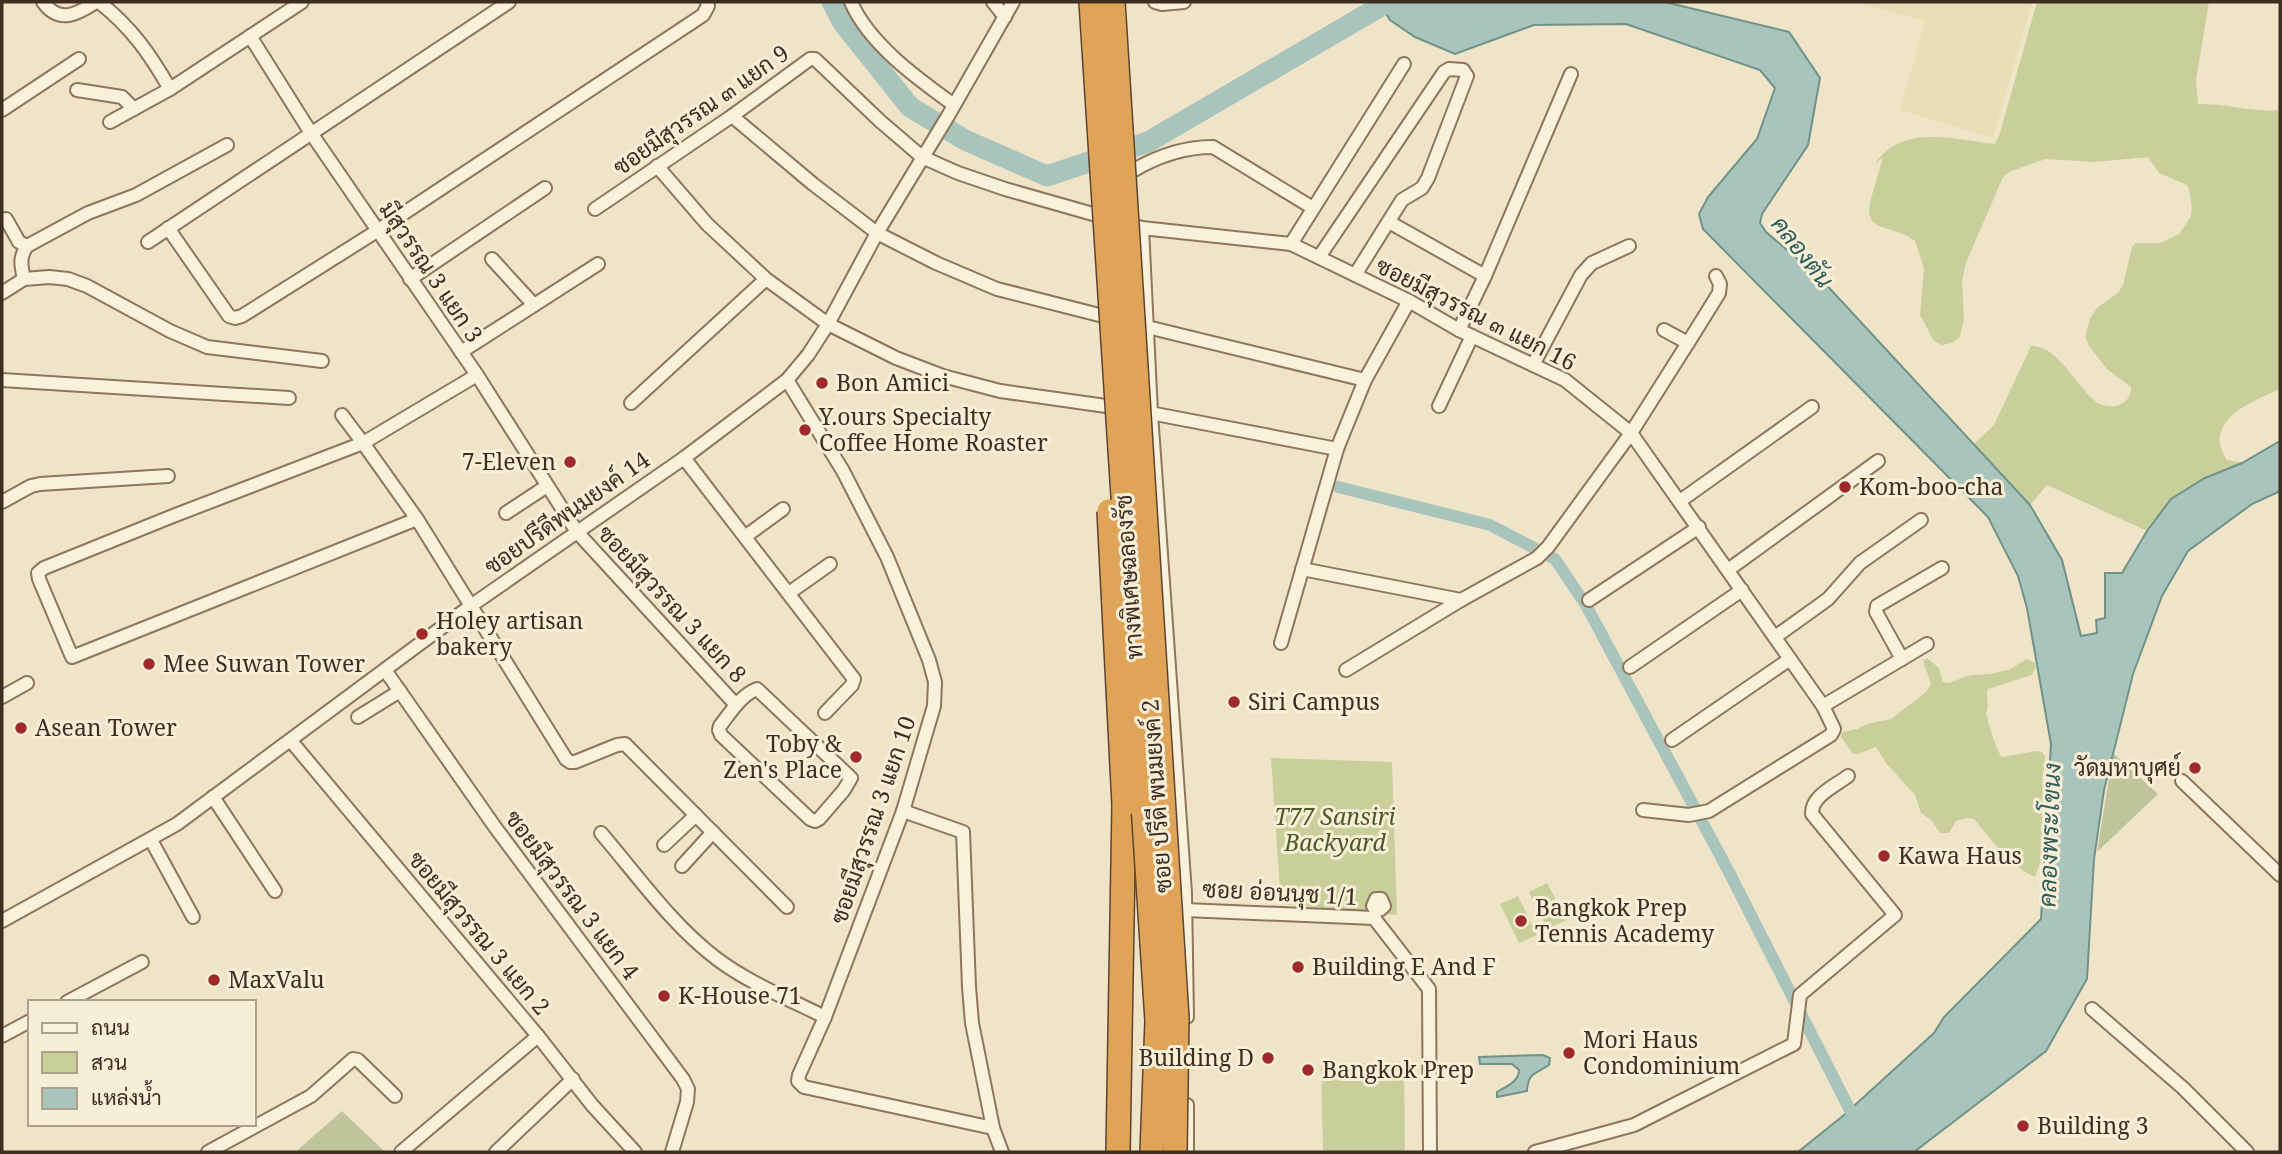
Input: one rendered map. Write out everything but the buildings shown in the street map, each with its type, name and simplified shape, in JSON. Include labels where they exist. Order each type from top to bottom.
[{"type":"highway","name":"ทางพิเศษฉลองรัช","points":[[1091,2],[1157,1021],[1152,1152]]},
{"type":"highway","name":"ทางพิเศษฉลองรัช","points":[[1113,2],[1177,1018],[1175,1152]]},
{"type":"highway","points":[[1113,314],[1108,477],[1124,805],[1118,1152]]},
{"type":"street","points":[[43,2],[59,16],[75,13],[98,2],[130,29],[152,57],[170,89]]},
{"type":"street","points":[[110,122],[170,89],[302,2]]},
{"type":"street","points":[[148,242],[509,2]]},
{"type":"street","points":[[168,228],[229,316],[242,316],[377,231],[703,15],[708,6],[706,2]]},
{"type":"street","points":[[851,2],[856,13],[893,56],[951,110]]},
{"type":"street","points":[[993,2],[1004,18]]},
{"type":"street","name":"ซอยปรีดีพนมยงค์ 14","points":[[2,921],[151,840],[291,741],[472,605],[684,458],[787,380],[808,355],[828,324],[877,233],[1013,2]]},
{"type":"street","points":[[1155,2],[1184,2]]},
{"type":"street","name":"มีสุวรรณ 3 แยก 3","points":[[250,36],[311,133],[477,375],[577,533]]},
{"type":"street","points":[[2,110],[79,59]]},
{"type":"street","name":"ซอยมีสุวรรณ ๓ แยก 9","points":[[595,209],[732,116],[810,59],[815,59],[922,157]]},
{"type":"street","points":[[1291,244],[1404,64]]},
{"type":"street","points":[[1319,257],[1444,72],[1449,69],[1463,70],[1467,76],[1428,178],[1422,188],[1402,200],[1355,275]]},
{"type":"street","points":[[1459,330],[1485,276],[1571,74]]},
{"type":"street","points":[[77,90],[122,97],[134,109]]},
{"type":"street","points":[[732,116],[877,233],[936,263],[997,289],[1365,380]]},
{"type":"street","points":[[24,279],[21,263],[27,246],[88,213],[136,195],[227,145]]},
{"type":"street","points":[[1134,170],[1156,158],[1199,147],[1213,147],[1313,208]]},
{"type":"street","name":"ซอยมีสุวรรณ ๓ แยก 16","points":[[922,157],[958,173],[1006,189],[1142,228],[1291,244],[1409,301],[1459,330],[1565,380],[1631,433],[1823,706],[1834,728],[1831,735],[1709,811],[1689,814],[1643,810]]},
{"type":"street","points":[[657,166],[707,224],[766,279],[828,324],[896,358],[955,379],[1000,391],[1151,413],[1337,449]]},
{"type":"street","points":[[410,279],[545,188]]},
{"type":"street","points":[[6,219],[19,242],[27,246]]},
{"type":"street","points":[[1389,222],[1485,276]]},
{"type":"street","name":"ซอย ปรีดี พนมยงค์ 2","points":[[1142,228],[1151,413],[1185,910],[1187,1152]]},
{"type":"street","points":[[1533,365],[1581,275],[1592,263],[1629,246]]},
{"type":"street","points":[[492,259],[534,305]]},
{"type":"street","points":[[461,352],[598,264]]},
{"type":"street","points":[[1346,670],[1461,600],[1537,558],[1548,547],[1631,433],[1719,293],[1720,284],[1716,276]]},
{"type":"street","points":[[2,293],[24,279],[68,279],[207,347],[322,361]]},
{"type":"street","points":[[631,403],[766,279]]},
{"type":"street","points":[[1281,643],[1337,449],[1365,380],[1409,301]]},
{"type":"street","points":[[1664,330],[1688,343]]},
{"type":"street","points":[[1439,406],[1472,336]]},
{"type":"street","points":[[417,519],[72,657],[38,579],[38,573],[44,568],[363,443],[477,375]]},
{"type":"street","points":[[2,380],[289,398]]},
{"type":"street","name":"ซอยมีสุวรรณ 3 แยก 10","points":[[787,380],[843,471],[887,557],[929,660],[935,682],[934,706],[902,811],[798,1082],[804,1087],[993,1128]]},
{"type":"street","points":[[1680,501],[1812,407]]},
{"type":"street","points":[[342,415],[417,519],[566,759],[575,762],[625,744],[787,907]]},
{"type":"street","points":[[684,458],[854,679],[852,685],[825,713]]},
{"type":"street","points":[[1728,570],[1878,461]]},
{"type":"street","points":[[2,502],[30,486],[40,484],[168,476]]},
{"type":"street","points":[[506,513],[547,486]]},
{"type":"street","points":[[746,536],[783,509]]},
{"type":"street","points":[[1775,638],[1828,599],[1860,563],[1921,520]]},
{"type":"street","points":[[1589,600],[1699,527]]},
{"type":"street","name":"ซอยมีสุวรรณ 3 แยก 8","points":[[577,533],[736,705]]},
{"type":"street","points":[[789,593],[830,564]]},
{"type":"street","points":[[1902,659],[1876,612],[1877,606],[1941,568]]},
{"type":"street","points":[[1303,569],[1461,600]]},
{"type":"street","points":[[1630,667],[1742,590]]},
{"type":"street","points":[[1823,706],[1927,643]]},
{"type":"street","points":[[1672,740],[1790,659]]},
{"type":"street","name":"ซอยมีสุวรรณ 3 แยก 4","points":[[386,670],[495,827],[683,1079],[688,1089],[687,1102],[672,1152]]},
{"type":"street","points":[[2,696],[27,683]]},
{"type":"street","name":"ซอยมีสุวรรณ 3 แยก 8","points":[[757,690],[849,775],[849,783],[819,819],[815,821],[810,818],[721,734],[720,726],[736,705],[757,690]]},
{"type":"street","points":[[358,717],[400,691]]},
{"type":"street","name":"ซอยมีสุวรรณ 3 แยก 2","points":[[291,741],[538,1036],[592,1105],[635,1152]]},
{"type":"street","points":[[1535,1152],[1634,1125],[1786,1049],[1795,1041],[1803,992],[1895,915],[1812,814],[1816,799],[1848,776]]},
{"type":"street","points":[[2182,781],[2280,875]]},
{"type":"street","points":[[213,797],[275,891]]},
{"type":"street","points":[[902,811],[963,832],[972,1023],[993,1128],[1002,1152]]},
{"type":"street","points":[[664,845],[696,815]]},
{"type":"street","points":[[682,866],[713,832]]},
{"type":"street","points":[[601,833],[678,923],[717,958],[738,973],[825,1017]]},
{"type":"street","points":[[151,840],[193,917]]},
{"type":"street","name":"ซอย อ่อนนุช 1/1","points":[[1185,910],[1375,914],[1429,989],[1430,1152]]},
{"type":"street","points":[[71,1000],[142,962]]},
{"type":"street","points":[[2092,1009],[2183,1088],[2246,1152]]},
{"type":"street","points":[[2,1036],[28,1022]]},
{"type":"street","points":[[401,1152],[538,1036]]},
{"type":"street","points":[[256,1126],[311,1096],[353,1059],[358,1060],[394,1096]]},
{"type":"street","points":[[496,1152],[573,1079]]},
{"type":"street","points":[[208,1152],[256,1126]]},
{"type":"shaded area","points":[[1853,2],[2032,2],[1993,138],[1900,110],[1925,21]]},
{"type":"green space","points":[[2037,2],[2209,2],[2196,80],[2198,104],[2280,110],[2280,389],[2244,407],[2225,423],[2220,434],[2221,446],[2227,460],[2242,463],[2205,478],[2171,499],[2147,531],[2047,485],[2030,505],[1974,444],[1994,425],[2031,346],[2050,352],[2098,403],[2115,406],[2125,402],[2131,387],[2107,369],[2085,337],[2090,318],[2098,307],[2118,293],[2123,285],[2135,243],[2160,243],[2179,234],[2190,218],[2192,208],[2187,185],[2159,173],[2148,157],[2094,162],[2046,159],[2011,171],[2003,177],[1966,263],[1962,281],[1964,319],[1960,337],[1952,343],[1942,345],[1934,341],[1920,315],[1924,268],[1915,241],[1879,226],[1872,221],[1869,212],[1883,157],[1875,164],[1886,151],[1900,143],[1930,137],[1995,144]]},
{"type":"green space","points":[[1927,658],[1939,668],[1943,682],[1948,683],[1971,675],[2010,669],[2027,659],[2035,663],[2032,675],[1988,689],[1986,714],[2002,757],[2037,751],[2045,756],[2042,817],[2045,845],[2035,877],[2009,859],[1974,819],[1956,821],[1949,833],[1940,833],[1932,821],[1921,813],[1915,795],[1886,763],[1876,747],[1853,754],[1840,735],[1867,724],[1891,719],[1926,692],[1931,684],[1923,661]]},
{"type":"green space","points":[[2113,754],[2158,794],[2097,852]]},
{"type":"green space","name":"T77 Sansiri Backyard","points":[[1271,758],[1392,762],[1397,915],[1281,904]]},
{"type":"green space","points":[[1547,883],[1567,920],[1547,929],[1529,892]]},
{"type":"green space","points":[[1518,896],[1537,935],[1519,943],[1500,904]]},
{"type":"green space","points":[[1404,1062],[1405,1152],[1323,1152],[1321,1064]]},
{"type":"green space","points":[[342,1111],[385,1152],[296,1152],[300,1148]]},
{"type":"water","name":"คลองพระโขนง","points":[[1379,2],[1665,2],[1789,32],[1820,78],[1808,145],[1762,214],[1760,223],[1766,232],[1821,279],[2030,505],[2062,560],[2081,636],[2097,633],[2096,620],[2105,618],[2105,573],[2122,573],[2147,531],[2171,499],[2205,478],[2242,463],[2280,441],[2280,491],[2252,504],[2188,551],[2162,596],[2133,674],[2104,790],[2094,859],[2087,979],[2046,1051],[1914,1152],[1798,1152],[1844,1115],[1934,1033],[1944,1017],[2041,919],[2051,744],[2027,608],[2018,576],[1988,517],[1703,229],[1699,214],[1708,197],[1757,139],[1775,88],[1760,70],[1626,24],[1534,25],[1455,54],[1415,37],[1390,20]]},
{"type":"water","points":[[1543,1055],[1550,1058],[1549,1065],[1530,1078],[1527,1091],[1497,1097],[1497,1092],[1514,1081],[1519,1070],[1512,1064],[1480,1064],[1479,1057]]},
{"type":"waterway","points":[[832,2],[843,23],[910,107],[965,140],[1047,176],[1148,142],[1388,2]]},
{"type":"waterway","points":[[1338,487],[1490,525],[1555,559],[1587,607],[1729,872],[1857,1124]]},
{"type":"place","name":"Bon Amici","points":[[822,383]]},
{"type":"place","name":"Y.ours Specialty Coffee Home Roaster","points":[[805,430]]},
{"type":"place","name":"7-Eleven","points":[[570,462]]},
{"type":"place","name":"Kom-boo-cha","points":[[1845,487]]},
{"type":"place","name":"Holey artisan bakery","points":[[422,634]]},
{"type":"place","name":"Mee Suwan Tower","points":[[149,664]]},
{"type":"place","name":"Siri Campus","points":[[1234,702]]},
{"type":"place","name":"Asean Tower","points":[[21,728]]},
{"type":"place","name":"Toby & Zen's Place","points":[[856,757]]},
{"type":"place","name":"วัดมหาบุศย์","points":[[2195,768]]},
{"type":"place","name":"Kawa Haus","points":[[1884,856]]},
{"type":"place","name":"Bangkok Prep Tennis Academy","points":[[1521,921]]},
{"type":"place","name":"Building E And F","points":[[1298,967]]},
{"type":"place","name":"MaxValu","points":[[214,980]]},
{"type":"place","name":"K-House 71","points":[[664,996]]},
{"type":"place","name":"Mori Haus Condominium","points":[[1569,1053]]},
{"type":"place","name":"Building D","points":[[1268,1058]]},
{"type":"place","name":"Bangkok Prep","points":[[1308,1070]]},
{"type":"place","name":"Building 3","points":[[2023,1126]]},
{"type":"water label","name":"คลองตัน","points":[[1802,252]]}]
